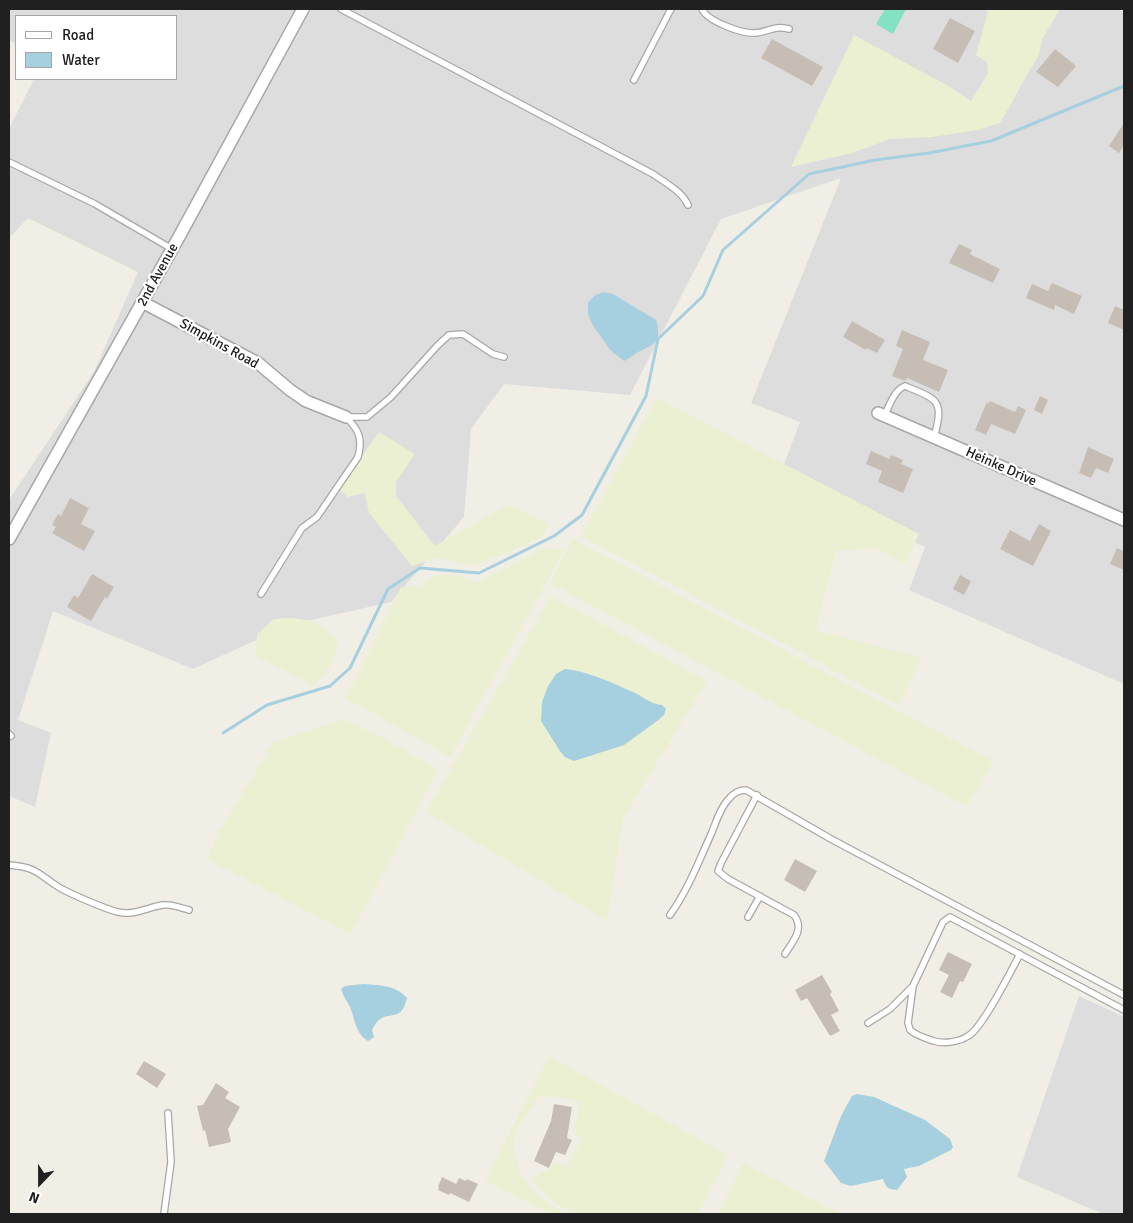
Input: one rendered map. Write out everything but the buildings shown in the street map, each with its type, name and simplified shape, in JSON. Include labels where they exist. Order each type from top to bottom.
[{"type":"street","name":"2nd Avenue","points":[[9,539],[172,249],[300,10]]},
{"type":"street","name":"Simpkins Road","points":[[142,302],[258,363],[306,401],[346,417]]},
{"type":"street","name":"Heinke Drive","points":[[881,415],[1124,520]]},
{"type":"lane","points":[[341,9],[653,174],[686,198],[688,205]]},
{"type":"lane","points":[[634,80],[671,9]]},
{"type":"lane","points":[[702,9],[711,19],[752,34],[778,27],[789,29]]},
{"type":"lane","points":[[9,162],[95,204],[172,249]]},
{"type":"lane","points":[[346,417],[367,417],[390,397],[438,345],[449,336],[463,334],[493,354],[504,357]]},
{"type":"lane","points":[[881,415],[895,394],[905,386],[931,396],[939,406],[934,438]]},
{"type":"lane","points":[[261,594],[302,528],[317,517],[358,457],[361,446],[358,434],[354,424],[346,417]]},
{"type":"lane","points":[[670,915],[683,895],[728,799],[739,790],[746,790],[831,839],[1124,995]]},
{"type":"lane","points":[[757,795],[718,871],[728,879],[787,910],[799,921],[797,934],[785,954]]},
{"type":"lane","points":[[9,865],[29,867],[44,875],[62,889],[117,912],[139,912],[161,905],[170,905],[189,910]]},
{"type":"lane","points":[[748,917],[760,896]]},
{"type":"lane","points":[[1020,954],[976,1031],[955,1041],[939,1042],[923,1038],[910,1030],[908,1023],[913,986],[943,922],[950,917],[1020,954],[1124,1010]]},
{"type":"lane","points":[[868,1023],[890,1009],[913,986]]},
{"type":"lane","points":[[164,1214],[170,1162],[168,1113]]},
{"type":"shaded area","points":[[9,9],[1117,9],[1124,12],[1124,684],[909,590],[925,547],[778,480],[800,422],[751,403],[841,178],[721,219],[630,395],[504,384],[471,429],[464,517],[391,602],[289,625],[193,669],[53,611],[18,720],[51,733],[35,807],[9,796],[9,500],[94,372],[138,272],[28,218],[9,238],[9,129],[34,80],[178,80],[178,15],[15,15],[15,43],[9,40]]},
{"type":"shaded area","points":[[1079,996],[1124,1017],[1124,1214],[1103,1214],[1017,1177]]},
{"type":"green space","points":[[885,9],[906,9],[893,34],[876,24]]},
{"type":"green space","points":[[983,9],[1060,9],[1043,38],[1038,56],[1000,123],[978,130],[931,137],[890,139],[852,153],[791,167],[854,35],[950,87],[971,101],[988,73],[987,62],[976,55],[988,12]]},
{"type":"green space","points":[[657,398],[919,534],[905,564],[874,548],[836,551],[816,630],[922,658],[899,705],[581,536]]},
{"type":"green space","points":[[379,432],[415,454],[396,482],[396,496],[435,546],[509,504],[549,524],[540,538],[475,566],[435,558],[412,566],[369,513],[365,493],[347,497],[339,489]]},
{"type":"green space","points":[[573,539],[993,761],[967,807],[550,583]]},
{"type":"green space","points":[[543,548],[564,550],[450,757],[346,698],[401,587],[421,586],[435,575],[458,575],[476,583]]},
{"type":"green space","points":[[551,596],[707,681],[623,818],[607,921],[426,812]]},
{"type":"green space","points":[[291,618],[314,621],[338,639],[331,665],[313,686],[256,656],[257,634],[274,619]]},
{"type":"green space","points":[[344,719],[389,741],[438,770],[351,934],[207,859],[219,832],[273,743]]},
{"type":"green space","points":[[549,1056],[728,1155],[698,1214],[575,1214],[557,1204],[541,1191],[530,1178],[536,1177],[548,1169],[554,1162],[567,1167],[581,1140],[574,1130],[580,1103],[569,1098],[539,1096],[518,1127],[514,1138],[514,1152],[519,1170],[531,1189],[546,1202],[565,1214],[551,1214],[485,1181]]},
{"type":"green space","points":[[743,1163],[841,1214],[718,1214]]},
{"type":"water","points":[[603,292],[613,294],[656,320],[658,339],[651,346],[624,361],[611,351],[592,324],[588,314],[588,303],[594,296]]},
{"type":"water","points":[[565,669],[601,678],[662,705],[666,709],[664,715],[624,745],[574,761],[565,757],[541,721],[542,702],[548,686],[556,674]]},
{"type":"water","points":[[363,984],[392,988],[407,998],[400,1012],[382,1018],[377,1022],[372,1030],[374,1037],[368,1041],[358,1031],[350,1007],[341,989],[345,986]]},
{"type":"water","points":[[857,1094],[874,1097],[925,1120],[950,1139],[953,1147],[951,1150],[919,1166],[904,1169],[907,1177],[897,1190],[888,1188],[883,1179],[851,1186],[841,1183],[824,1161],[841,1116],[852,1096]]},
{"type":"waterway","points":[[223,733],[267,705],[330,686],[350,668],[388,589],[420,568],[479,573],[554,536],[582,515],[646,396],[658,339],[703,296],[723,250],[809,174],[875,160],[929,153],[991,141],[1124,86]]}]
